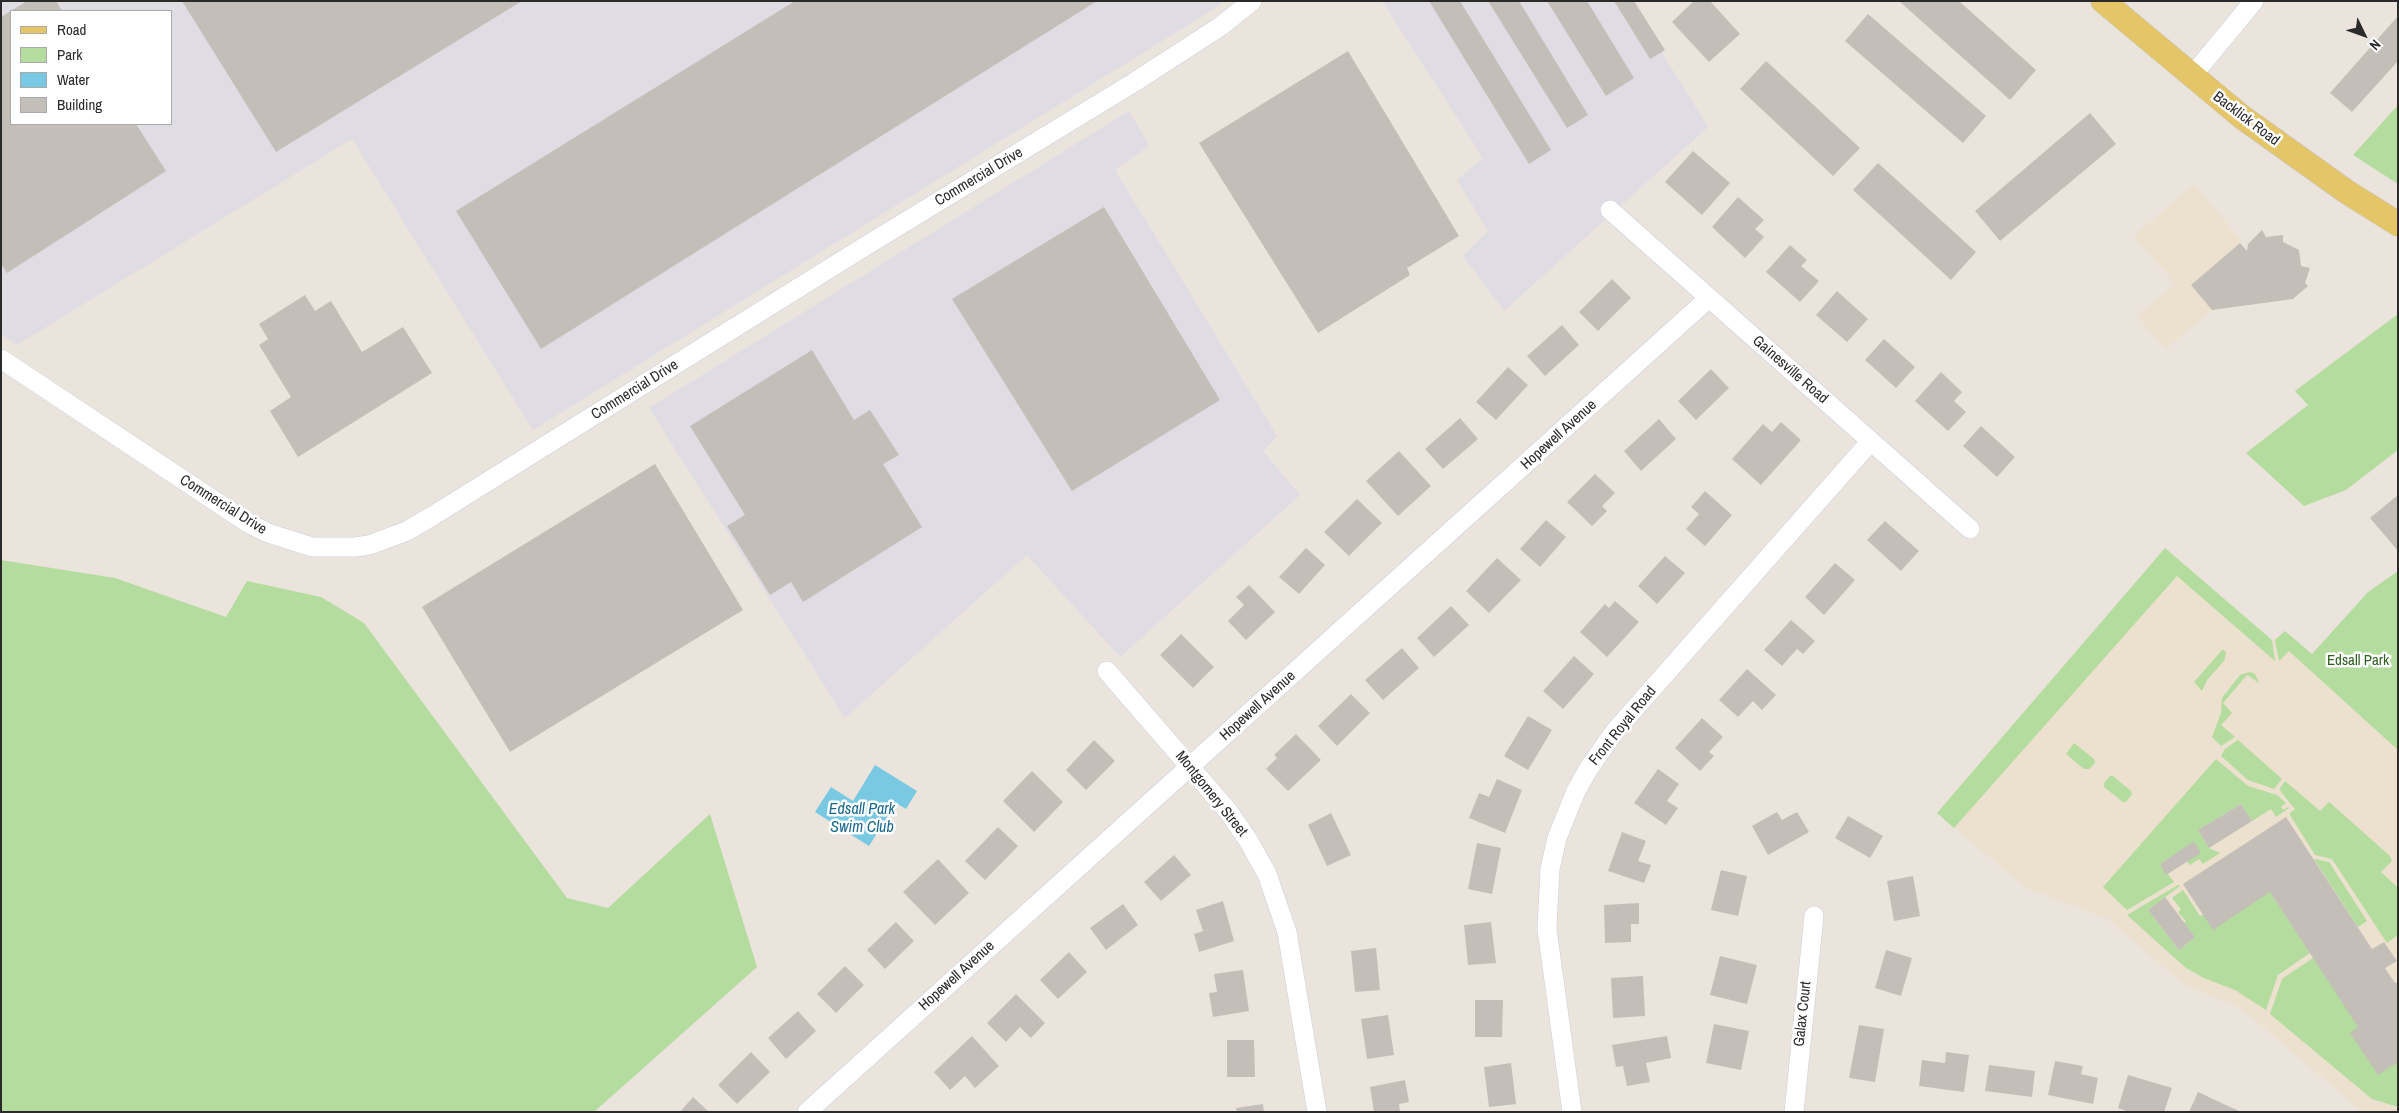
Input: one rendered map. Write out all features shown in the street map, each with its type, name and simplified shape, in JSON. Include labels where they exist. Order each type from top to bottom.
[{"type":"main road","name":"Backlick Road","points":[[2104,1],[2242,118],[2347,192],[2398,224]]},
{"type":"street","name":"Commercial Drive","points":[[1,359],[248,523],[268,534],[312,547],[355,547],[369,545],[407,531],[434,515],[864,247],[1133,83],[1222,26],[1252,1]]},
{"type":"street","points":[[2192,76],[2254,1]]},
{"type":"street","name":"Gainesville Road","points":[[1610,210],[1970,529]]},
{"type":"street","name":"Hopewell Avenue","points":[[807,1112],[1709,298]]},
{"type":"street","name":"Front Royal Road","points":[[1572,1112],[1547,929],[1550,869],[1558,838],[1576,791],[1588,768],[1614,731],[1871,442]]},
{"type":"street","name":"Montgomery Street","points":[[1107,671],[1228,811],[1248,840],[1267,874],[1280,907],[1294,968],[1317,1112]]},
{"type":"street","name":"Galax Court","points":[[1794,1112],[1814,916]]},
{"type":"shaded area","points":[[1,1],[1223,1],[1217,7],[533,430],[352,139],[17,345],[1,334]]},
{"type":"shaded area","points":[[1382,1],[1630,1],[1708,127],[1504,311],[1463,256],[1488,231],[1457,180],[1483,158]]},
{"type":"shaded area","points":[[1129,111],[1149,146],[1115,170],[1277,436],[1263,451],[1300,495],[1120,657],[1027,555],[845,718],[649,408]]},
{"type":"shaded area","points":[[2194,184],[2242,241],[2191,285],[2212,310],[2165,349],[2137,316],[2175,284],[2134,236]]},
{"type":"shaded area","points":[[2165,548],[2272,640],[2285,631],[2398,726],[2398,1112],[2365,1112],[2359,1109],[2249,1015],[2233,1005],[2185,985],[2106,918],[2026,888],[1937,813]]},
{"type":"green space","points":[[2398,105],[2398,184],[2353,155]]},
{"type":"green space","points":[[2398,314],[2398,450],[2346,490],[2304,506],[2246,453],[2308,405],[2295,391]]},
{"type":"green space","points":[[2165,548],[2272,640],[2275,661],[2177,576],[1954,828],[1937,813]]},
{"type":"green space","points":[[1,560],[115,578],[226,617],[247,581],[321,597],[364,623],[567,898],[608,908],[710,814],[757,967],[594,1112],[1,1112]]},
{"type":"green space","name":"Edsall Park","points":[[2398,571],[2398,750],[2289,651],[2279,661],[2275,640],[2285,631],[2312,654],[2368,592]]},
{"type":"green space","points":[[2223,649],[2226,653],[2224,661],[2207,680],[2202,691],[2194,682]]},
{"type":"green space","points":[[2250,672],[2255,674],[2259,683],[2247,675],[2223,703],[2232,713],[2221,725],[2235,737],[2221,746],[2212,737],[2221,713],[2222,698],[2240,675]]},
{"type":"green space","points":[[2238,740],[2282,779],[2274,789],[2248,780],[2221,756],[2225,749]]},
{"type":"green space","points":[[2074,743],[2094,759],[2095,763],[2089,769],[2084,769],[2066,754]]},
{"type":"green space","points":[[2216,759],[2248,786],[2277,795],[2286,803],[2281,807],[2283,810],[2289,808],[2276,817],[2271,809],[2252,821],[2241,804],[2198,830],[2209,848],[2220,853],[2203,864],[2199,859],[2190,865],[2187,862],[2194,842],[2160,864],[2174,882],[2127,910],[2103,887]]},
{"type":"green space","points":[[2110,776],[2113,776],[2131,791],[2132,794],[2126,802],[2123,802],[2104,787],[2104,783]]},
{"type":"green space","points":[[2285,781],[2320,811],[2329,802],[2390,856],[2392,861],[2381,872],[2398,888],[2398,935],[2387,943],[2332,859],[2315,855],[2290,815],[2295,809],[2281,792],[2280,788]]},
{"type":"green space","points":[[2314,859],[2329,862],[2367,921],[2358,927]]},
{"type":"green space","points":[[2178,885],[2180,886],[2148,910],[2179,950],[2195,937],[2184,923],[2186,921],[2178,912],[2181,909],[2172,898],[2183,890],[2200,916],[2270,892],[2310,953],[2278,975],[2266,1010],[2235,990],[2204,978],[2186,968],[2127,915]]},
{"type":"green space","points":[[2313,958],[2398,1062],[2398,1107],[2372,1099],[2270,1014],[2282,979]]},
{"type":"water","name":"Edsall Park Swim Club","points":[[875,765],[917,791],[906,809],[896,803],[869,846],[815,812],[831,787],[853,801]]},
{"type":"building","points":[[27,1],[56,1],[61,10],[12,10]]},
{"type":"building","points":[[182,1],[522,1],[276,152]]},
{"type":"building","points":[[795,1],[1097,1],[541,349],[456,211]]},
{"type":"building","points":[[1429,1],[1460,1],[1551,150],[1529,164]]},
{"type":"building","points":[[1488,1],[1519,1],[1588,115],[1567,128]]},
{"type":"building","points":[[1547,1],[1587,1],[1634,78],[1606,96]]},
{"type":"building","points":[[1614,1],[1634,1],[1665,50],[1650,59]]},
{"type":"building","points":[[1694,1],[1710,1],[1740,34],[1709,62],[1672,22]]},
{"type":"building","points":[[1899,1],[1959,1],[2036,70],[2010,100]]},
{"type":"building","points":[[10,11],[10,125],[137,125],[166,171],[7,273],[1,264],[1,17]]},
{"type":"building","points":[[1868,14],[1986,116],[1963,143],[1845,41]]},
{"type":"building","points":[[2398,16],[2398,61],[2352,112],[2330,93]]},
{"type":"building","points":[[1348,51],[1459,236],[1407,268],[1410,275],[1318,333],[1199,143]]},
{"type":"building","points":[[1766,61],[1860,148],[1833,176],[1740,89]]},
{"type":"building","points":[[2090,113],[2116,144],[2000,241],[1975,211]]},
{"type":"building","points":[[1693,151],[1730,183],[1702,215],[1665,182]]},
{"type":"building","points":[[1878,163],[1976,252],[1951,280],[1853,190]]},
{"type":"building","points":[[1738,197],[1764,220],[1755,229],[1764,237],[1745,258],[1712,227]]},
{"type":"building","points":[[1104,207],[1220,400],[1072,491],[952,299]]},
{"type":"building","points":[[2262,230],[2266,237],[2283,235],[2283,242],[2299,250],[2301,266],[2310,268],[2305,283],[2308,286],[2293,299],[2212,310],[2191,285],[2240,243],[2247,251],[2248,244]]},
{"type":"building","points":[[1790,245],[1807,260],[1801,266],[1819,281],[1800,302],[1766,272]]},
{"type":"building","points":[[1612,279],[1631,298],[1598,331],[1579,312]]},
{"type":"building","points":[[1837,291],[1868,319],[1847,342],[1816,315]]},
{"type":"building","points":[[305,295],[315,311],[331,301],[362,352],[403,327],[432,373],[298,457],[270,411],[291,397],[259,345],[268,339],[259,324]]},
{"type":"building","points":[[1562,325],[1579,345],[1545,376],[1527,356]]},
{"type":"building","points":[[1884,339],[1915,367],[1896,388],[1865,360]]},
{"type":"building","points":[[812,350],[854,420],[870,410],[899,455],[883,464],[922,527],[803,602],[791,582],[770,595],[727,526],[745,515],[690,426]]},
{"type":"building","points":[[1508,367],[1528,385],[1496,420],[1476,402]]},
{"type":"building","points":[[1711,369],[1729,388],[1696,420],[1678,401]]},
{"type":"building","points":[[1941,372],[1962,392],[1954,401],[1966,412],[1948,431],[1915,401]]},
{"type":"building","points":[[1460,418],[1478,439],[1443,469],[1425,449]]},
{"type":"building","points":[[1659,419],[1676,439],[1641,471],[1624,451]]},
{"type":"building","points":[[1781,422],[1801,440],[1761,485],[1732,459],[1763,424],[1772,432]]},
{"type":"building","points":[[1981,426],[2015,457],[1997,477],[1963,446]]},
{"type":"building","points":[[1399,451],[1431,486],[1398,516],[1366,481]]},
{"type":"building","points":[[655,464],[743,610],[510,752],[422,607]]},
{"type":"building","points":[[1595,474],[1615,493],[1602,506],[1607,511],[1592,526],[1567,502]]},
{"type":"building","points":[[1705,491],[1732,515],[1705,546],[1686,529],[1699,514],[1691,507]]},
{"type":"building","points":[[2398,495],[2398,551],[2370,518]]},
{"type":"building","points":[[1357,499],[1382,523],[1349,556],[1324,532]]},
{"type":"building","points":[[1546,520],[1566,537],[1540,567],[1520,549]]},
{"type":"building","points":[[1885,521],[1919,551],[1901,571],[1867,540]]},
{"type":"building","points":[[1306,548],[1325,565],[1299,594],[1279,577]]},
{"type":"building","points":[[1665,556],[1685,573],[1657,604],[1638,586]]},
{"type":"building","points":[[1497,558],[1521,580],[1489,613],[1466,591]]},
{"type":"building","points":[[1835,563],[1855,580],[1824,615],[1805,597]]},
{"type":"building","points":[[1249,585],[1275,612],[1246,640],[1228,621],[1244,605],[1236,597]]},
{"type":"building","points":[[1615,601],[1639,622],[1607,657],[1580,632],[1605,604],[1609,608]]},
{"type":"building","points":[[1451,606],[1469,625],[1434,657],[1417,638]]},
{"type":"building","points":[[1791,620],[1815,641],[1803,654],[1797,649],[1782,666],[1764,650]]},
{"type":"building","points":[[1181,634],[1214,667],[1193,688],[1160,655]]},
{"type":"building","points":[[1402,648],[1419,668],[1383,700],[1365,680]]},
{"type":"building","points":[[1574,656],[1594,674],[1563,709],[1543,691]]},
{"type":"building","points":[[1747,669],[1776,695],[1762,710],[1753,701],[1738,717],[1719,700]]},
{"type":"building","points":[[1351,694],[1370,713],[1337,746],[1318,726]]},
{"type":"building","points":[[1528,716],[1552,730],[1528,770],[1504,756]]},
{"type":"building","points":[[1702,718],[1723,737],[1709,752],[1714,756],[1700,771],[1675,748]]},
{"type":"building","points":[[1296,734],[1321,760],[1288,791],[1266,769],[1277,758],[1274,755]]},
{"type":"building","points":[[1094,740],[1115,761],[1086,790],[1066,770]]},
{"type":"building","points":[[1658,769],[1679,784],[1667,801],[1678,808],[1666,825],[1634,803]]},
{"type":"building","points":[[1032,771],[1063,802],[1034,832],[1003,801]]},
{"type":"building","points":[[1497,779],[1522,790],[1505,833],[1469,818],[1479,793],[1489,797]]},
{"type":"building","points":[[2241,804],[2252,821],[2209,848],[2198,830]]},
{"type":"building","points":[[1777,812],[1782,820],[1797,812],[1809,832],[1768,855],[1752,826]]},
{"type":"building","points":[[1331,813],[1351,855],[1327,866],[1308,825]]},
{"type":"building","points":[[1848,816],[1883,836],[1870,858],[1835,838]]},
{"type":"building","points":[[2286,817],[2372,949],[2384,942],[2397,961],[2385,968],[2395,983],[2398,982],[2398,1062],[2378,1075],[2350,1033],[2358,1027],[2270,892],[2213,930],[2183,884]]},
{"type":"building","points":[[998,827],[1018,846],[985,880],[965,861]]},
{"type":"building","points":[[1622,832],[1646,841],[1638,861],[1651,865],[1644,883],[1608,871]]},
{"type":"building","points":[[2194,841],[2201,853],[2166,875],[2160,864]]},
{"type":"building","points":[[1477,843],[1501,848],[1492,894],[1468,889]]},
{"type":"building","points":[[1174,855],[1191,875],[1161,901],[1144,882]]},
{"type":"building","points":[[938,859],[969,893],[935,925],[903,892]]},
{"type":"building","points":[[1721,870],[1747,876],[1738,916],[1711,910]]},
{"type":"building","points":[[1913,876],[1920,916],[1894,921],[1887,881]]},
{"type":"building","points":[[2165,897],[2195,937],[2179,950],[2148,910]]},
{"type":"building","points":[[1223,901],[1234,941],[1199,952],[1194,934],[1203,931],[1196,910]]},
{"type":"building","points":[[1639,903],[1639,924],[1631,924],[1631,942],[1605,943],[1604,905]]},
{"type":"building","points":[[1123,904],[1138,925],[1106,950],[1090,928]]},
{"type":"building","points":[[896,922],[914,941],[885,969],[867,950]]},
{"type":"building","points":[[1491,922],[1496,963],[1468,965],[1464,925]]},
{"type":"building","points":[[1376,948],[1380,990],[1355,992],[1351,951]]},
{"type":"building","points":[[1886,950],[1912,958],[1901,996],[1875,988]]},
{"type":"building","points":[[1069,952],[1087,972],[1058,999],[1040,980]]},
{"type":"building","points":[[1720,956],[1757,965],[1747,1004],[1710,995]]},
{"type":"building","points":[[845,966],[864,985],[836,1013],[817,994]]},
{"type":"building","points":[[1243,970],[1249,1011],[1213,1017],[1209,993],[1217,992],[1214,974]]},
{"type":"building","points":[[1643,976],[1645,1016],[1613,1018],[1611,978]]},
{"type":"building","points":[[1016,994],[1045,1023],[1031,1038],[1020,1027],[1006,1042],[987,1023]]},
{"type":"building","points":[[1475,1000],[1503,1000],[1502,1037],[1475,1037]]},
{"type":"building","points":[[798,1011],[816,1031],[786,1059],[768,1038]]},
{"type":"building","points":[[1388,1015],[1394,1055],[1367,1059],[1361,1019]]},
{"type":"building","points":[[1714,1024],[1749,1031],[1741,1070],[1706,1063]]},
{"type":"building","points":[[1859,1025],[1884,1029],[1875,1082],[1849,1078]]},
{"type":"building","points":[[972,1036],[999,1066],[975,1088],[965,1076],[950,1090],[934,1072]]},
{"type":"building","points":[[1667,1036],[1671,1058],[1646,1063],[1650,1082],[1627,1086],[1623,1066],[1616,1067],[1612,1045]]},
{"type":"building","points":[[1227,1040],[1254,1040],[1255,1077],[1227,1077]]},
{"type":"building","points":[[751,1052],[770,1072],[737,1104],[718,1085]]},
{"type":"building","points":[[1946,1052],[1969,1055],[1964,1092],[1919,1086],[1922,1060],[1945,1063]]},
{"type":"building","points":[[2055,1061],[2083,1066],[2081,1074],[2098,1078],[2093,1104],[2048,1095]]},
{"type":"building","points":[[1511,1063],[1516,1104],[1489,1107],[1484,1067]]},
{"type":"building","points":[[1989,1065],[2035,1071],[2032,1097],[1985,1091]]},
{"type":"building","points":[[2128,1075],[2172,1088],[2164,1112],[2129,1112],[2118,1108]]},
{"type":"building","points":[[1405,1080],[1409,1102],[1399,1104],[1400,1112],[1374,1112],[1370,1087]]},
{"type":"building","points":[[2198,1092],[2241,1112],[2189,1112]]},
{"type":"building","points":[[693,1097],[709,1112],[680,1112]]},
{"type":"building","points":[[1263,1104],[1264,1112],[1237,1112],[1236,1108]]}]
